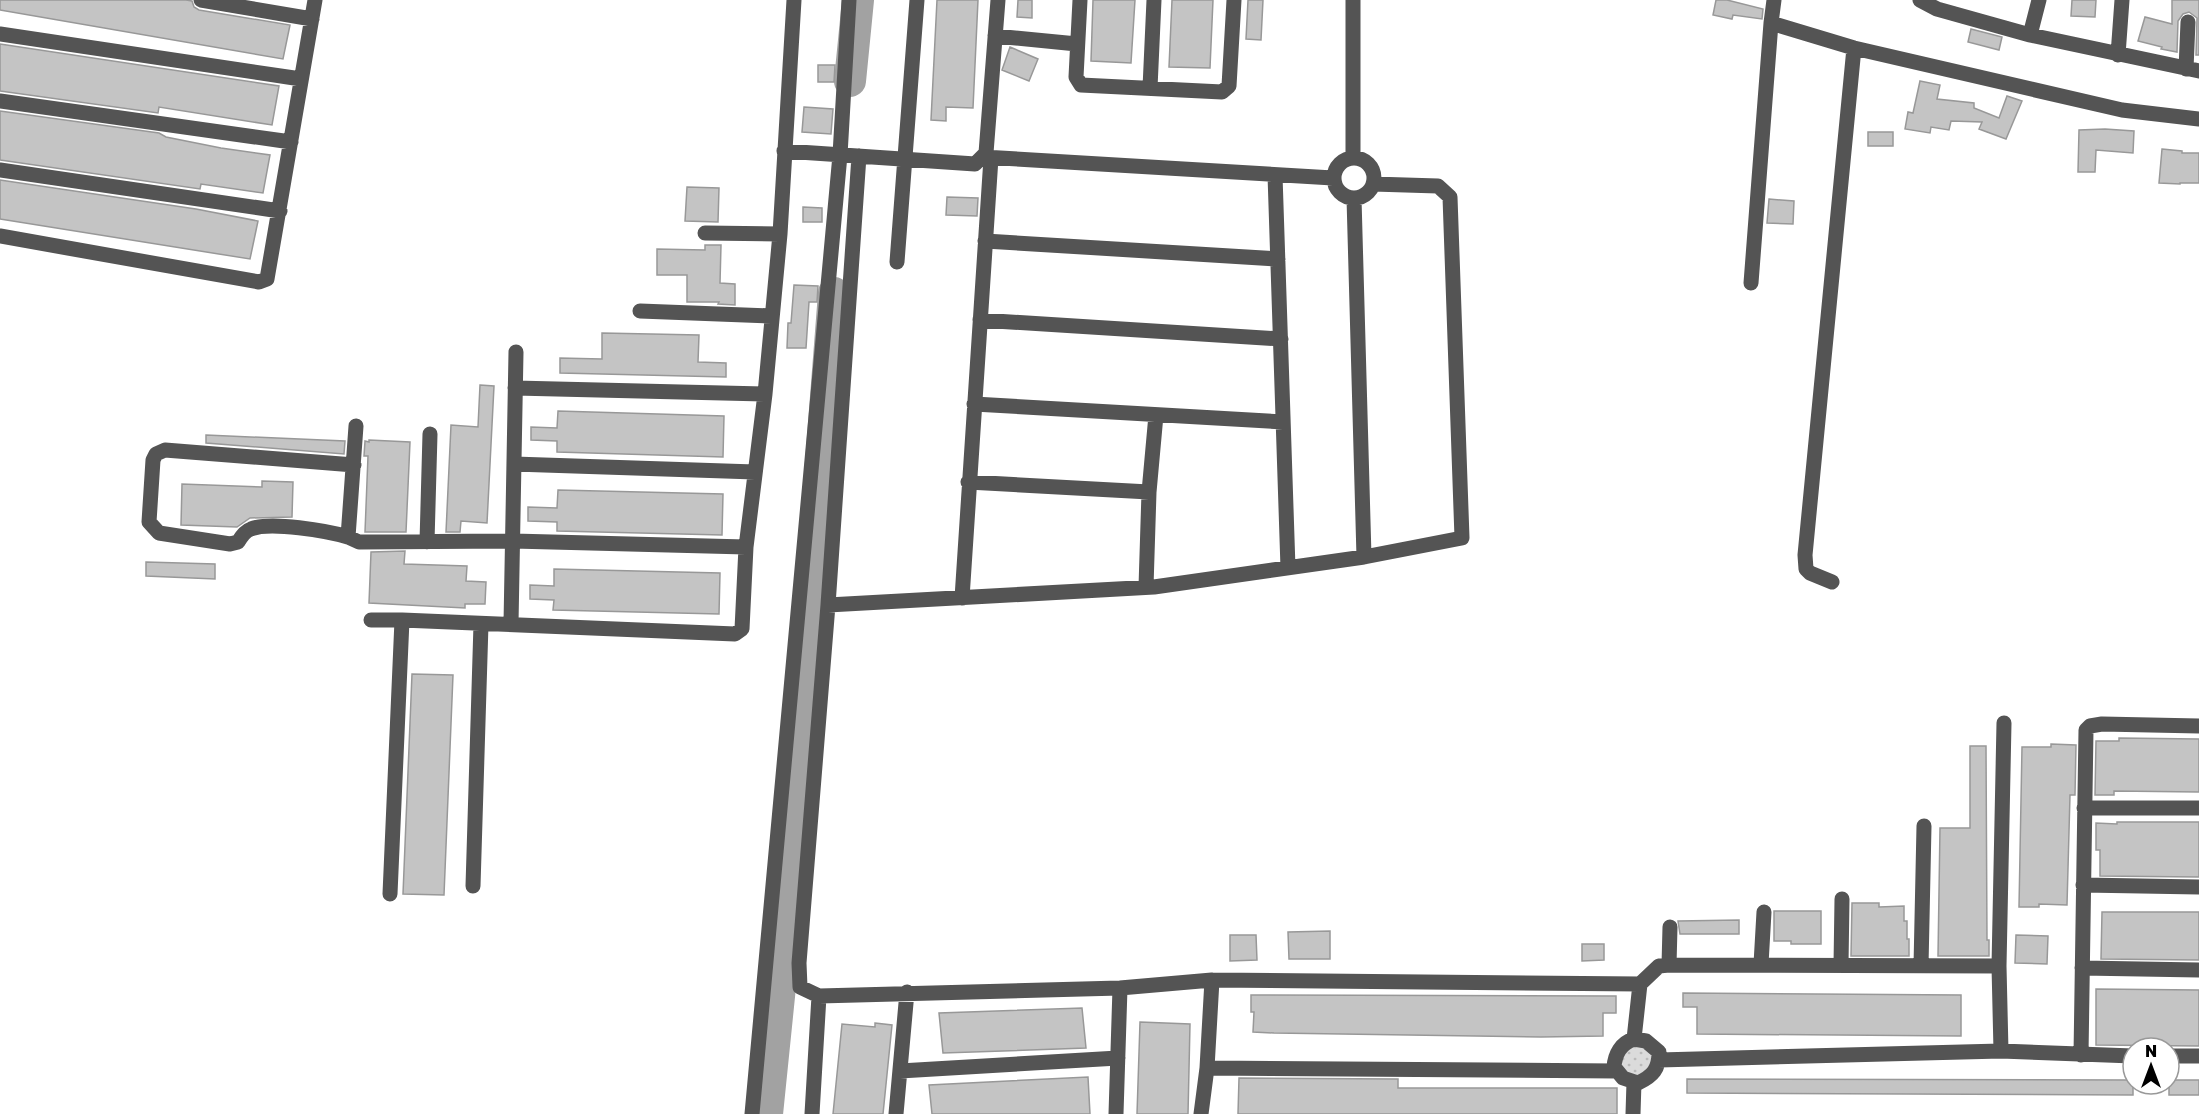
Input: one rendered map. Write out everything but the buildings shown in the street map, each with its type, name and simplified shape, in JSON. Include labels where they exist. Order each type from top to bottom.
[{"type":"street","points":[[201,0],[312,19]]},
{"type":"street","points":[[0,236],[259,282],[267,279],[270,273],[315,0]]},
{"type":"street","points":[[371,620],[735,634],[742,630],[746,547],[765,394],[780,234],[794,0]]},
{"type":"street","points":[[752,1114],[840,155],[849,0]]},
{"type":"street","points":[[897,262],[917,0]]},
{"type":"street","points":[[962,598],[985,240],[986,153],[998,0]]},
{"type":"street","points":[[1080,0],[1076,77],[1080,85],[1222,92],[1227,89],[1234,0]]},
{"type":"street","points":[[1150,88],[1154,0]]},
{"type":"street","points":[[1353,0],[1353,158]]},
{"type":"street","points":[[1751,283],[1770,23],[1774,0]]},
{"type":"street","points":[[1920,0],[1937,9],[2030,35],[2193,70],[2188,22]]},
{"type":"street","points":[[2030,35],[2039,0]]},
{"type":"street","points":[[2118,55],[2122,0]]},
{"type":"street","points":[[1770,23],[1854,48],[2122,110],[2199,119]]},
{"type":"street","points":[[0,33],[301,79]]},
{"type":"street","points":[[995,36],[1077,44]]},
{"type":"street","points":[[1832,582],[1806,569],[1805,555],[1854,48]]},
{"type":"street","points":[[0,101],[291,142]]},
{"type":"street","points":[[784,151],[975,164],[987,157],[1333,178]]},
{"type":"street","points":[[859,156],[828,605],[799,963],[800,987],[819,996],[1120,987],[1212,980],[1640,984]]},
{"type":"street","points":[[1353,158],[1360,158],[1370,166],[1374,177],[1373,184],[1366,194],[1354,198],[1337,190],[1333,178],[1337,166],[1353,158]]},
{"type":"street","points":[[0,170],[280,211]]},
{"type":"street","points":[[1275,175],[1288,568]]},
{"type":"street","points":[[828,605],[1146,587],[1364,557],[1462,538],[1450,197],[1438,186],[1373,184]]},
{"type":"street","points":[[1354,198],[1364,557]]},
{"type":"street","points":[[705,233],[780,234]]},
{"type":"street","points":[[985,240],[1278,259]]},
{"type":"street","points":[[640,311],[772,316]]},
{"type":"street","points":[[980,320],[1281,339]]},
{"type":"street","points":[[511,624],[516,352]]},
{"type":"street","points":[[515,388],[765,394]]},
{"type":"street","points":[[974,405],[1283,422]]},
{"type":"street","points":[[1146,587],[1149,492],[1156,415]]},
{"type":"street","points":[[348,537],[356,426]]},
{"type":"street","points":[[427,542],[430,434]]},
{"type":"street","points":[[354,465],[165,450],[156,454],[153,460],[149,522],[159,533],[230,544],[238,542],[241,536],[250,529],[261,527],[314,529],[359,542],[513,541],[746,547]]},
{"type":"street","points":[[514,464],[755,472]]},
{"type":"street","points":[[968,482],[1149,492]]},
{"type":"street","points":[[390,894],[402,620]]},
{"type":"street","points":[[473,886],[481,624]]},
{"type":"street","points":[[2001,1052],[1999,966],[2004,723]]},
{"type":"street","points":[[2081,1055],[2085,736],[2088,728],[2103,724],[2199,726]]},
{"type":"street","points":[[2084,808],[2199,808]]},
{"type":"street","points":[[1921,966],[1924,826]]},
{"type":"street","points":[[2083,885],[2199,887]]},
{"type":"street","points":[[1841,965],[1842,899]]},
{"type":"street","points":[[1761,964],[1764,912]]},
{"type":"street","points":[[1669,965],[1670,927]]},
{"type":"street","points":[[1635,1039],[1640,984],[1659,966],[1761,964],[1999,966]]},
{"type":"street","points":[[2082,968],[2199,970]]},
{"type":"street","points":[[1201,1114],[1207,1068],[1212,980]]},
{"type":"street","points":[[1116,1114],[1120,987]]},
{"type":"street","points":[[896,1114],[907,992]]},
{"type":"street","points":[[812,1114],[819,996]]},
{"type":"street","points":[[1635,1039],[1646,1041],[1659,1052],[1657,1068],[1652,1076],[1638,1083],[1623,1078],[1616,1071],[1614,1063],[1618,1052],[1626,1043],[1635,1039]]},
{"type":"street","points":[[1659,1060],[2001,1052],[2121,1056]]},
{"type":"street","points":[[2181,1056],[2199,1056]]},
{"type":"street","points":[[900,1071],[1118,1058]]},
{"type":"street","points":[[1207,1068],[1616,1071]]},
{"type":"street","points":[[1633,1114],[1634,1082]]},
{"type":"shaded area","points":[[844,164],[782,967],[767,1114],[752,1114]]},
{"type":"shaded area","points":[[1626,1043],[1659,1052],[1638,1083],[1615,1060]]},
{"type":"waterway","points":[[850,81],[858,0]]},
{"type":"waterway","points":[[767,1114],[782,967],[834,293]]}]
